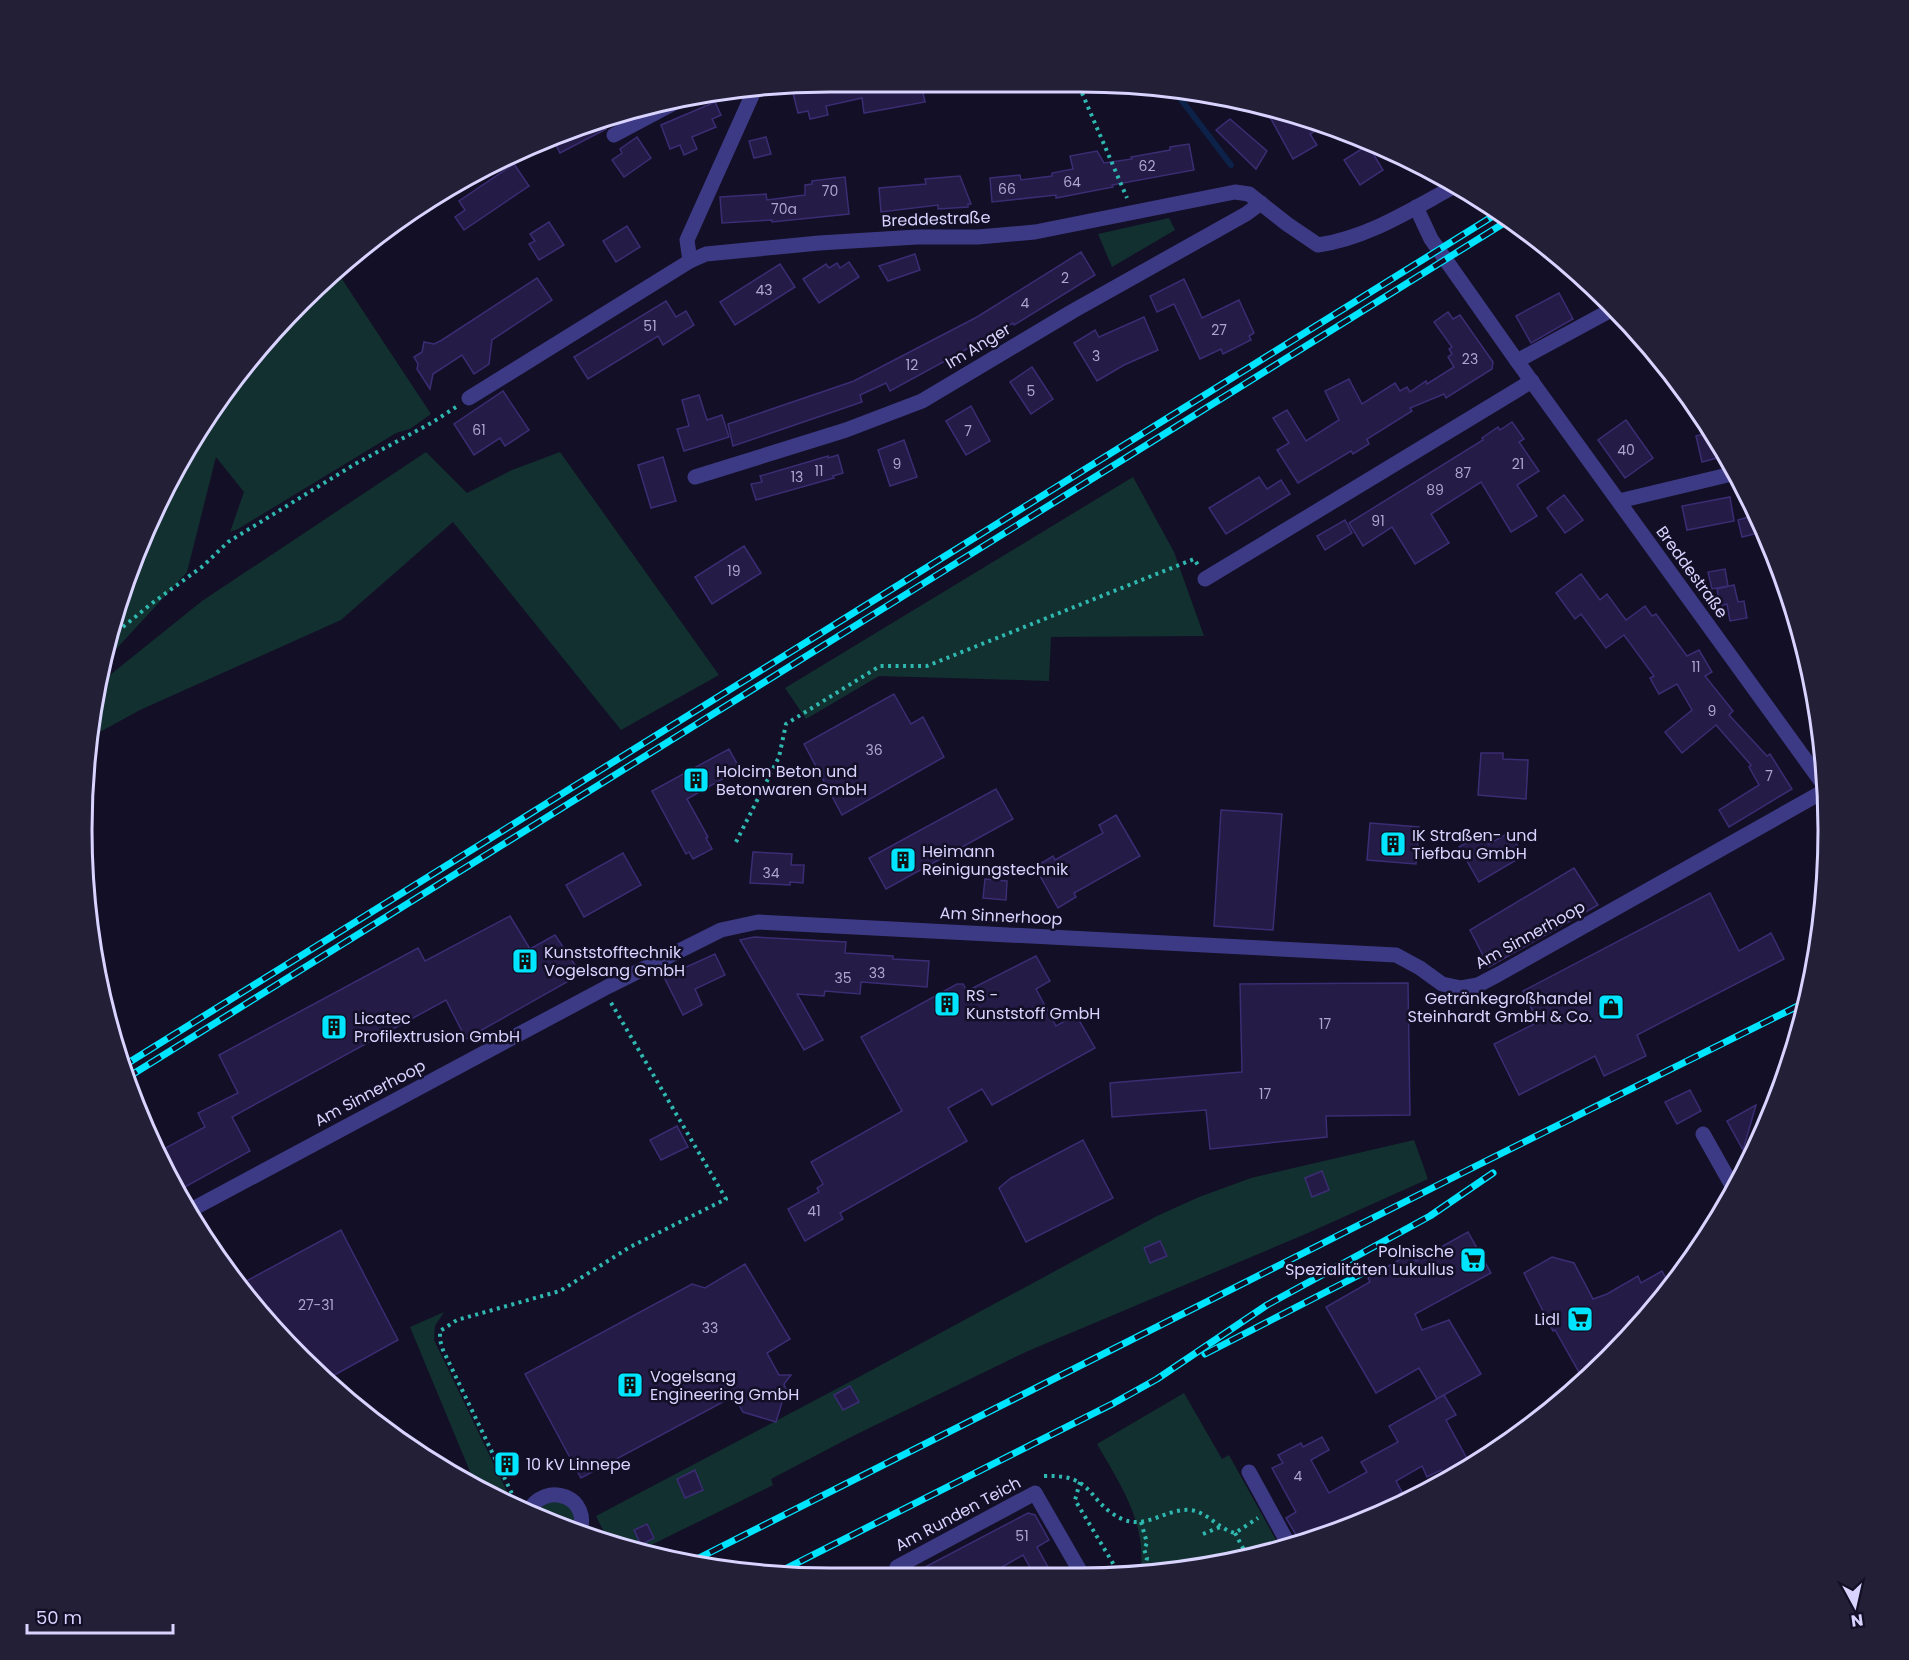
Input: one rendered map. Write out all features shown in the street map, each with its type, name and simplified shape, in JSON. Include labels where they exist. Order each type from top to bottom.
[{"type":"street","points":[[690,261],[687,240],[752,96]]},
{"type":"street","points":[[614,135],[655,113]]},
{"type":"street","name":"Breddestraße","points":[[469,398],[690,261],[706,255],[819,243],[917,237],[978,237],[1035,232],[1235,192],[1249,194],[1318,245],[1340,242],[1399,217],[1448,190]]},
{"type":"street","name":"Im Anger","points":[[695,477],[846,430],[921,401],[1073,311],[1246,214],[1261,203]]},
{"type":"street","name":"Breddestraße","points":[[1416,207],[1431,239],[1517,362],[1815,773]]},
{"type":"street","points":[[1517,362],[1606,313]]},
{"type":"street","points":[[1205,579],[1532,381]]},
{"type":"street","points":[[1619,501],[1726,475]]},
{"type":"street","name":"Am Sinnerhoop","points":[[195,1208],[603,989],[721,930],[758,922],[1396,955],[1420,968],[1442,984],[1461,988],[1478,985],[1499,974],[1817,795]]},
{"type":"street","points":[[1703,1134],[1729,1180]]},
{"type":"street","points":[[1249,1472],[1286,1538]]},
{"type":"street","name":"Am Runden Teich","points":[[908,1568],[1035,1492],[1078,1568]]},
{"type":"street","points":[[532,1505],[541,1497],[561,1495],[572,1501],[578,1509],[581,1517],[580,1524]]},
{"type":"path","points":[[1082,92],[1132,212]]},
{"type":"path","points":[[120,629],[203,566],[228,542],[355,464],[433,422],[469,398]]},
{"type":"path","points":[[736,842],[779,757],[786,723],[880,666],[927,666],[1194,559],[1205,579]]},
{"type":"path","points":[[514,1497],[443,1350],[440,1331],[457,1320],[560,1291],[630,1247],[726,1199],[603,989]]},
{"type":"path","points":[[1044,1476],[1060,1475],[1075,1478],[1109,1511],[1131,1522],[1141,1522],[1180,1511],[1190,1510],[1202,1513],[1220,1527],[1235,1533],[1243,1549]]},
{"type":"path","points":[[1080,1482],[1075,1500],[1115,1567]]},
{"type":"path","points":[[1235,1533],[1270,1510]]},
{"type":"path","points":[[1141,1522],[1147,1543],[1144,1549],[1145,1565]]},
{"type":"path","points":[[1203,1534],[1220,1527]]},
{"type":"green space","points":[[1169,218],[1175,230],[1112,267],[1098,234]]},
{"type":"green space","points":[[341,277],[431,414],[410,429],[396,433],[230,532],[244,492],[216,457],[187,572],[114,651],[131,593],[148,547],[190,461],[244,380],[275,343]]},
{"type":"green space","points":[[426,452],[467,493],[512,470],[560,452],[719,675],[621,730],[453,522],[341,620],[140,710],[98,733],[108,676],[202,601]]},
{"type":"green space","points":[[1133,477],[1174,552],[1204,636],[1051,637],[1049,681],[879,676],[806,719],[785,688]]},
{"type":"green space","points":[[1414,1140],[1428,1179],[1308,1233],[1028,1351],[853,1436],[771,1479],[773,1485],[650,1546],[604,1532],[596,1516],[1157,1216],[1199,1197],[1251,1178]]},
{"type":"green space","points":[[444,1312],[435,1326],[434,1340],[508,1494],[472,1476],[410,1327]]},
{"type":"green space","points":[[1184,1393],[1222,1459],[1229,1455],[1277,1541],[1223,1554],[1140,1566],[1140,1539],[1136,1522],[1123,1490],[1097,1444]]},
{"type":"green space","points":[[538,1501],[572,1502],[576,1523],[547,1512],[534,1506]]},
{"type":"building","points":[[923,92],[925,102],[864,113],[862,98],[826,106],[828,115],[810,119],[808,111],[798,113],[793,93]]},
{"type":"building","points":[[715,102],[721,115],[712,119],[716,127],[692,137],[697,149],[684,155],[680,145],[670,149],[661,125]]},
{"type":"building","points":[[1270,117],[1315,131],[1310,134],[1317,145],[1293,159]]},
{"type":"building","points":[[1230,119],[1267,151],[1256,169],[1216,130]]},
{"type":"building","points":[[605,127],[606,129],[560,153],[556,145]]},
{"type":"building","points":[[637,137],[651,158],[624,177],[612,160],[622,153],[620,149]]},
{"type":"building","points":[[766,137],[771,154],[754,158],[749,141]]},
{"type":"building","points":[[1189,144],[1194,170],[1056,198],[1056,195],[992,202],[990,178],[1020,175],[1021,180],[1052,176],[1052,173],[1073,169],[1070,156],[1097,151],[1104,163],[1132,159],[1131,157]]},
{"type":"building","points":[[1363,148],[1373,153],[1383,170],[1360,185],[1344,160]]},
{"type":"building","points":[[514,164],[529,186],[464,230],[455,217],[465,210],[459,201]]},
{"type":"building","points":[[960,176],[971,204],[968,204],[968,207],[938,209],[938,205],[881,212],[879,188],[926,184],[925,179]]},
{"type":"building","points":[[845,177],[849,214],[772,222],[772,220],[722,223],[720,197],[766,194],[767,200],[805,195],[805,185],[812,184],[812,181]]},
{"type":"building","points":[[549,222],[564,245],[539,260],[529,244],[535,241],[530,234]]},
{"type":"building","points":[[627,226],[640,247],[616,262],[603,241]]},
{"type":"building","points":[[1081,252],[1095,275],[1014,325],[1013,323],[890,391],[886,383],[860,395],[862,402],[733,446],[728,424],[854,381],[977,317]]},
{"type":"building","points":[[915,254],[920,270],[888,281],[879,266]]},
{"type":"building","points":[[849,262],[859,277],[819,303],[803,279],[826,264],[829,268],[837,263],[840,268]]},
{"type":"building","points":[[780,264],[795,287],[735,325],[720,302]]},
{"type":"building","points":[[537,278],[552,300],[492,340],[489,364],[474,374],[462,355],[433,374],[430,389],[417,369],[418,364],[414,357],[422,352],[424,342],[434,344],[442,340]]},
{"type":"building","points":[[1184,279],[1202,318],[1239,300],[1254,333],[1249,336],[1251,340],[1223,354],[1221,349],[1200,359],[1174,304],[1157,312],[1150,296]]},
{"type":"building","points":[[1559,293],[1573,319],[1531,343],[1516,316]]},
{"type":"building","points":[[666,301],[676,317],[686,311],[694,325],[663,345],[658,336],[588,379],[574,357]]},
{"type":"building","points":[[1448,312],[1453,319],[1460,315],[1493,362],[1492,369],[1446,398],[1444,394],[1410,408],[1412,411],[1367,439],[1369,444],[1353,454],[1351,451],[1298,483],[1277,450],[1289,443],[1273,418],[1287,410],[1306,441],[1339,420],[1325,391],[1349,379],[1362,404],[1395,383],[1400,391],[1407,387],[1410,392],[1426,381],[1427,384],[1454,367],[1448,357],[1452,354],[1449,349],[1452,347],[1434,322]]},
{"type":"building","points":[[1144,317],[1158,350],[1124,365],[1097,381],[1074,343],[1095,330],[1099,337]]},
{"type":"building","points":[[1032,367],[1053,399],[1031,414],[1010,382]]},
{"type":"building","points":[[503,391],[529,430],[505,446],[500,438],[474,455],[454,424]]},
{"type":"building","points":[[699,395],[707,420],[722,415],[729,437],[684,451],[677,429],[689,426],[682,400]]},
{"type":"building","points":[[971,406],[990,441],[966,455],[946,421]]},
{"type":"building","points":[[1626,420],[1653,458],[1625,478],[1598,440]]},
{"type":"building","points":[[1512,422],[1524,439],[1519,442],[1539,471],[1517,485],[1537,516],[1511,532],[1481,482],[1431,514],[1449,543],[1415,564],[1392,527],[1363,546],[1349,523],[1483,440],[1482,438],[1498,427],[1500,430]]},
{"type":"building","points":[[1702,434],[1717,458],[1702,462],[1696,436]]},
{"type":"building","points":[[904,440],[917,477],[890,486],[878,450]]},
{"type":"building","points":[[838,455],[843,473],[833,476],[834,478],[756,500],[751,484],[762,482],[760,476]]},
{"type":"building","points":[[663,457],[676,501],[651,508],[638,465]]},
{"type":"building","points":[[1259,477],[1267,489],[1281,480],[1290,494],[1226,534],[1209,508]]},
{"type":"building","points":[[1564,495],[1583,520],[1565,533],[1547,508]]},
{"type":"building","points":[[1730,497],[1734,521],[1687,530],[1682,506]]},
{"type":"building","points":[[1747,517],[1755,534],[1742,537],[1738,520]]},
{"type":"building","points":[[1345,520],[1352,533],[1325,550],[1317,536]]},
{"type":"building","points":[[744,546],[761,573],[712,604],[695,577]]},
{"type":"building","points":[[1725,569],[1728,586],[1712,589],[1708,572]]},
{"type":"building","points":[[1581,574],[1600,600],[1607,594],[1626,620],[1645,606],[1652,616],[1656,614],[1687,656],[1699,650],[1712,672],[1705,676],[1733,711],[1729,715],[1767,756],[1770,754],[1792,789],[1729,827],[1719,810],[1759,785],[1749,767],[1751,765],[1716,725],[1682,753],[1665,732],[1692,710],[1677,684],[1659,694],[1650,678],[1654,676],[1624,635],[1606,648],[1581,614],[1575,619],[1556,593]]},
{"type":"building","points":[[1734,585],[1738,602],[1744,601],[1747,618],[1730,621],[1727,604],[1720,606],[1717,589]]},
{"type":"building","points":[[894,694],[911,724],[923,717],[944,757],[842,815],[804,744]]},
{"type":"building","points":[[729,749],[740,769],[687,799],[712,849],[693,859],[689,852],[686,854],[652,791]]},
{"type":"building","points":[[1481,753],[1503,753],[1503,759],[1528,760],[1526,799],[1478,795]]},
{"type":"building","points":[[996,789],[1013,819],[886,889],[869,858]]},
{"type":"building","points":[[1221,810],[1282,814],[1273,930],[1214,926]]},
{"type":"building","points":[[1116,815],[1140,856],[1074,893],[1076,897],[1058,908],[1035,867],[1053,856],[1055,860],[1103,833],[1099,825]]},
{"type":"building","name":"IK Straßen- und Tiefbau GmbH","points":[[1370,823],[1419,827],[1416,864],[1367,860]]},
{"type":"building","points":[[1510,832],[1523,856],[1479,882],[1459,847],[1483,833],[1489,844]]},
{"type":"building","points":[[753,852],[792,854],[791,865],[804,865],[803,883],[790,882],[790,885],[750,883]]},
{"type":"building","points":[[623,853],[641,885],[584,917],[566,885]]},
{"type":"building","points":[[1574,868],[1598,905],[1489,967],[1470,930]]},
{"type":"building","points":[[985,879],[1007,881],[1006,900],[983,898]]},
{"type":"building","name":"Getränkegroßhandel Steinhardt GmbH & Co.","points":[[1710,893],[1739,951],[1771,933],[1784,959],[1637,1035],[1646,1056],[1604,1076],[1595,1056],[1519,1095],[1494,1044],[1538,1022],[1523,991]]},
{"type":"building","name":"Licatec Profilextrusion GmbH","points":[[510,916],[530,949],[555,935],[581,974],[466,1039],[446,1000],[232,1117],[250,1151],[184,1188],[164,1149],[205,1127],[198,1113],[238,1093],[219,1055],[418,948],[425,961]]},
{"type":"building","points":[[754,937],[846,942],[845,953],[929,961],[927,987],[861,982],[860,994],[825,991],[824,996],[797,994],[823,1040],[804,1050],[740,940]]},
{"type":"building","points":[[715,954],[725,975],[695,989],[702,1005],[683,1015],[664,977]]},
{"type":"building","points":[[1036,956],[1050,981],[1036,989],[1056,1026],[1076,1015],[1095,1048],[992,1105],[982,1089],[948,1108],[967,1141],[840,1213],[843,1219],[805,1241],[788,1209],[819,1192],[817,1188],[823,1184],[811,1162],[902,1111],[861,1037],[957,984],[963,984],[967,991]]},
{"type":"building","points":[[1408,983],[1410,1115],[1326,1116],[1327,1137],[1210,1149],[1206,1110],[1112,1117],[1110,1083],[1242,1072],[1240,984]]},
{"type":"building","points":[[1690,1090],[1701,1111],[1677,1124],[1665,1102]]},
{"type":"building","points":[[1756,1105],[1743,1150],[1727,1121]]},
{"type":"building","points":[[677,1126],[688,1147],[661,1160],[650,1140]]},
{"type":"building","points":[[1083,1140],[1113,1198],[1026,1242],[999,1188],[1011,1178]]},
{"type":"building","points":[[1322,1171],[1329,1190],[1312,1197],[1305,1178]]},
{"type":"building","points":[[341,1230],[398,1340],[333,1376],[275,1317],[245,1282]]},
{"type":"building","points":[[1468,1232],[1491,1273],[1415,1314],[1422,1330],[1449,1320],[1481,1374],[1437,1399],[1419,1368],[1376,1393],[1326,1307],[1370,1282],[1368,1278],[1411,1253],[1416,1261]]},
{"type":"building","points":[[1160,1241],[1167,1256],[1150,1263],[1144,1248]]},
{"type":"building","name":"Lidl","points":[[1552,1257],[1574,1263],[1593,1299],[1607,1294],[1638,1276],[1641,1283],[1662,1271],[1666,1279],[1634,1317],[1579,1373],[1555,1330],[1553,1331],[1524,1273]]},
{"type":"building","name":"Vogelsang Engineering GmbH","points":[[745,1264],[790,1339],[767,1353],[779,1375],[791,1375],[784,1384],[786,1389],[776,1422],[743,1412],[734,1396],[581,1478],[525,1374],[692,1284],[705,1288]]},
{"type":"building","points":[[850,1386],[859,1402],[843,1410],[834,1395]]},
{"type":"building","points":[[1444,1395],[1456,1415],[1446,1420],[1467,1458],[1442,1473],[1441,1470],[1427,1477],[1422,1466],[1396,1481],[1402,1492],[1400,1495],[1362,1512],[1296,1535],[1286,1518],[1296,1512],[1272,1468],[1283,1463],[1278,1455],[1301,1443],[1303,1447],[1322,1437],[1329,1450],[1311,1460],[1329,1493],[1367,1472],[1361,1462],[1398,1442],[1389,1426]]},
{"type":"building","points":[[695,1470],[703,1490],[685,1498],[677,1479]]},
{"type":"building","points":[[1028,1513],[1035,1515],[1049,1540],[1037,1547],[1049,1568],[1030,1568],[1023,1555],[1000,1568],[923,1568]]},
{"type":"building","points":[[647,1524],[654,1538],[640,1543],[634,1530]]},
{"type":"waterway","points":[[1180,99],[1231,165]]},
{"type":"railway","points":[[130,1062],[1491,217]]},
{"type":"railway","points":[[133,1074],[1501,225]]},
{"type":"railway","points":[[702,1557],[1795,1007]]},
{"type":"railway","points":[[789,1567],[1114,1403],[1157,1379],[1267,1305],[1430,1216],[1493,1173]]},
{"type":"railway","points":[[1205,1354],[1361,1274]]},
{"type":"place","name":"Holcim Beton und Betonwaren GmbH","points":[[696,780]]},
{"type":"place","name":"IK Straßen- und Tiefbau GmbH","points":[[1393,844]]},
{"type":"place","name":"Heimann Reinigungstechnik","points":[[903,860]]},
{"type":"place","name":"Kunststofftechnik Vogelsang GmbH","points":[[525,961]]},
{"type":"place","name":"RS - Kunststoff GmbH","points":[[947,1004]]},
{"type":"place","name":"Getränkegroßhandel Steinhardt GmbH & Co.","points":[[1611,1007]]},
{"type":"place","name":"Licatec Profilextrusion GmbH","points":[[334,1027]]},
{"type":"place","name":"Polnische Spezialitäten Lukullus","points":[[1473,1260]]},
{"type":"place","name":"Lidl","points":[[1580,1319]]},
{"type":"place","name":"Vogelsang Engineering GmbH","points":[[630,1385]]},
{"type":"place","name":"10 kV Linnepe","points":[[507,1464]]}]
